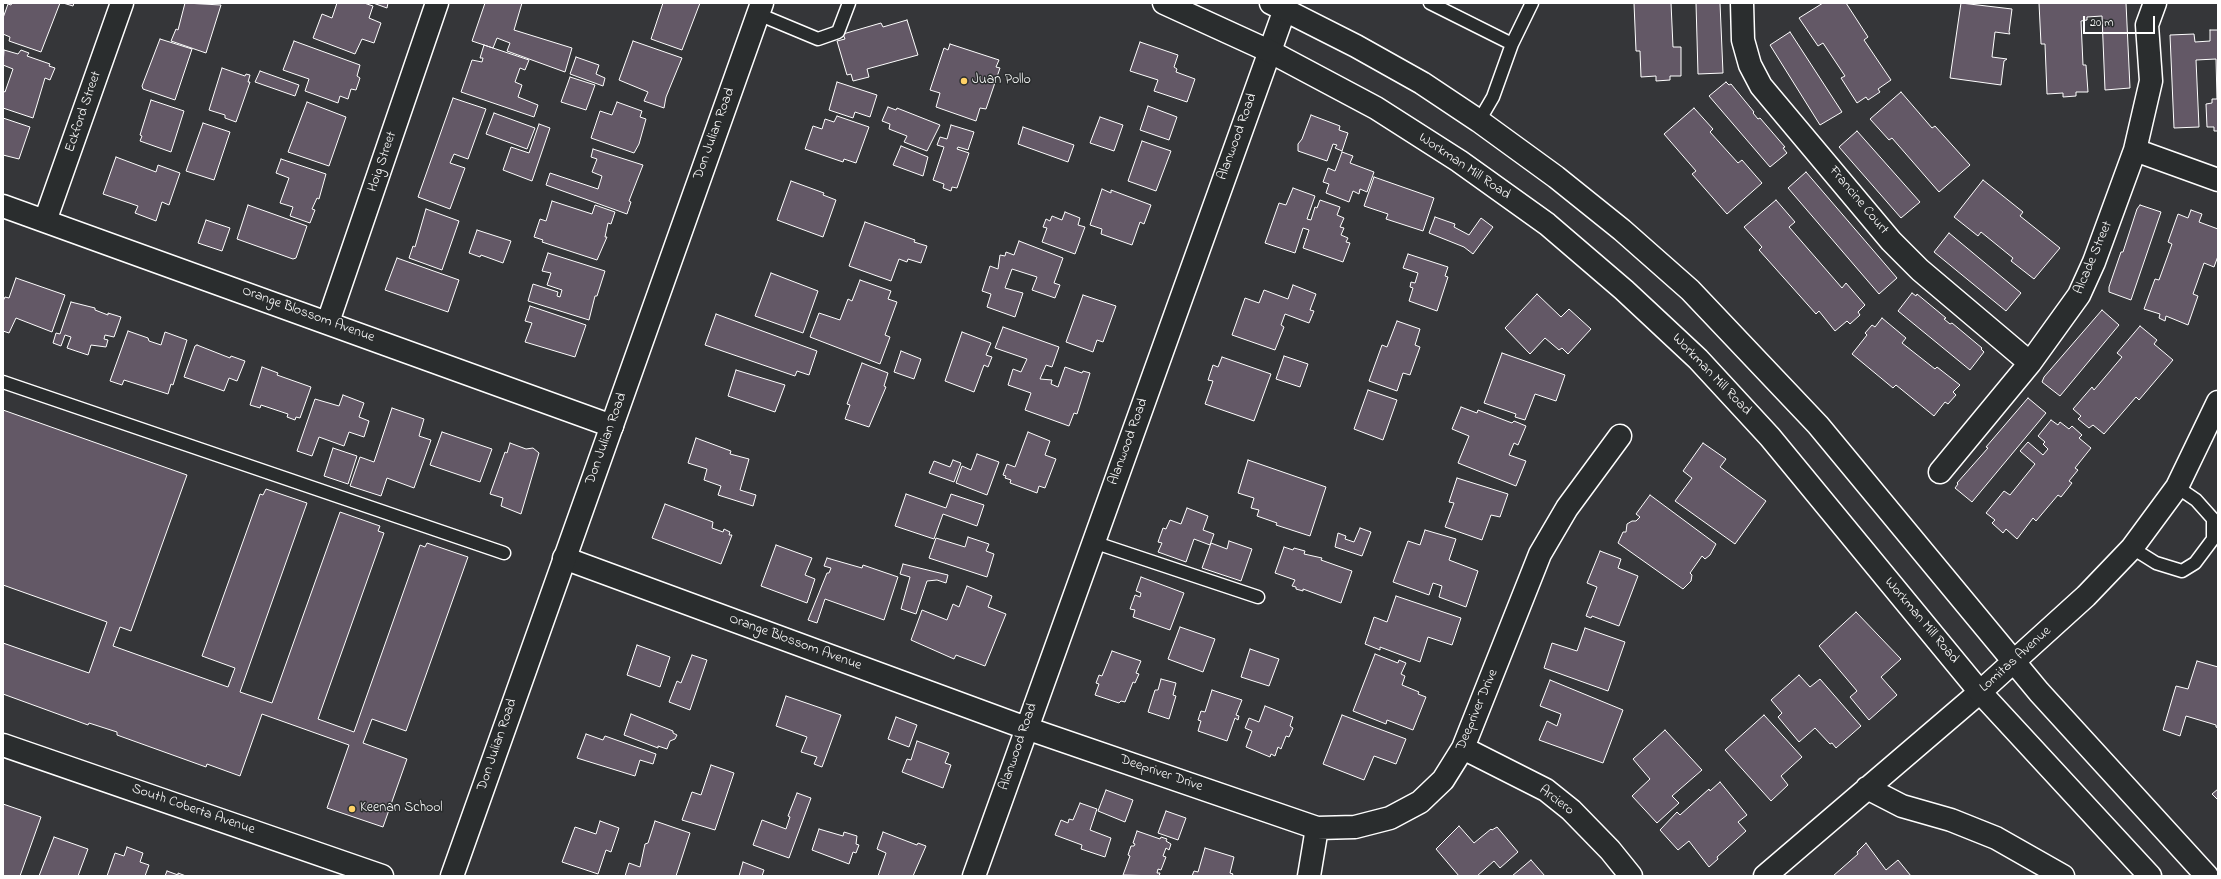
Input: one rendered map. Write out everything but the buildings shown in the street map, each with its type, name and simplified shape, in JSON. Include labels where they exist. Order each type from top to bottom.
[{"type":"street","name":"Eckford Street","points":[[45,221],[122,3]]},
{"type":"street","name":"Hoig Street","points":[[328,322],[437,3]]},
{"type":"street","name":"Workman Mill Road","points":[[1164,3],[1269,51],[1376,108],[1459,161],[1547,224],[1624,290],[1698,359],[1770,437],[1980,692],[2150,876]]},
{"type":"street","name":"Francine Court","points":[[1742,3],[1743,40],[1750,65],[1761,86],[1891,241],[1920,270],[2030,363]]},
{"type":"street","name":"Alcade Street","points":[[1940,472],[2030,363],[2079,295],[2094,262],[2135,150],[2151,81],[2147,25],[2155,3]]},
{"type":"street","name":"Alanwood Road","points":[[974,876],[1269,51],[1281,5]]},
{"type":"street","points":[[1281,5],[1409,76],[1479,121],[1556,177],[1622,230],[1690,290],[1818,424],[2014,662],[2207,876]]},
{"type":"street","name":"Don Julian Road","points":[[452,876],[760,8]]},
{"type":"street","points":[[2135,150],[2218,180]]},
{"type":"street","name":"Orange Blossom Avenue","points":[[3,206],[328,322],[612,426]]},
{"type":"street","name":"Lomitas Avenue","points":[[1765,876],[2014,662],[2086,596],[2132,548],[2177,486],[2197,449],[2218,402]]},
{"type":"street","name":"Deepriver Drive","points":[[1026,728],[1317,828],[1355,826],[1390,818],[1420,802],[1443,780],[1463,748],[1540,554],[1567,508],[1620,436]]},
{"type":"street","name":"Orange Blossom Avenue","points":[[564,558],[1026,728]]},
{"type":"street","name":"South Coberta Avenue","points":[[3,745],[382,876]]},
{"type":"street","name":"Arciero","points":[[1463,748],[1546,790],[1571,810],[1610,850],[1631,876]]},
{"type":"street","points":[[1867,788],[1902,806],[1951,820],[1996,838],[2063,876]]},
{"type":"street","points":[[1309,876],[1317,828]]},
{"type":"lane","points":[[760,8],[818,39],[838,32],[849,3]]},
{"type":"lane","points":[[1430,3],[1512,44]]},
{"type":"lane","points":[[1479,121],[1493,97],[1512,44],[1532,3]]},
{"type":"lane","points":[[3,382],[504,553]]},
{"type":"lane","points":[[2132,548],[2156,562],[2182,571],[2195,563],[2213,539],[2213,519],[2196,500],[2177,486]]},
{"type":"lane","points":[[1093,542],[1258,597]]},
{"type":"place","name":"Juan Pollo","points":[[964,81]]},
{"type":"place","name":"Keenan School","points":[[352,809]]}]
